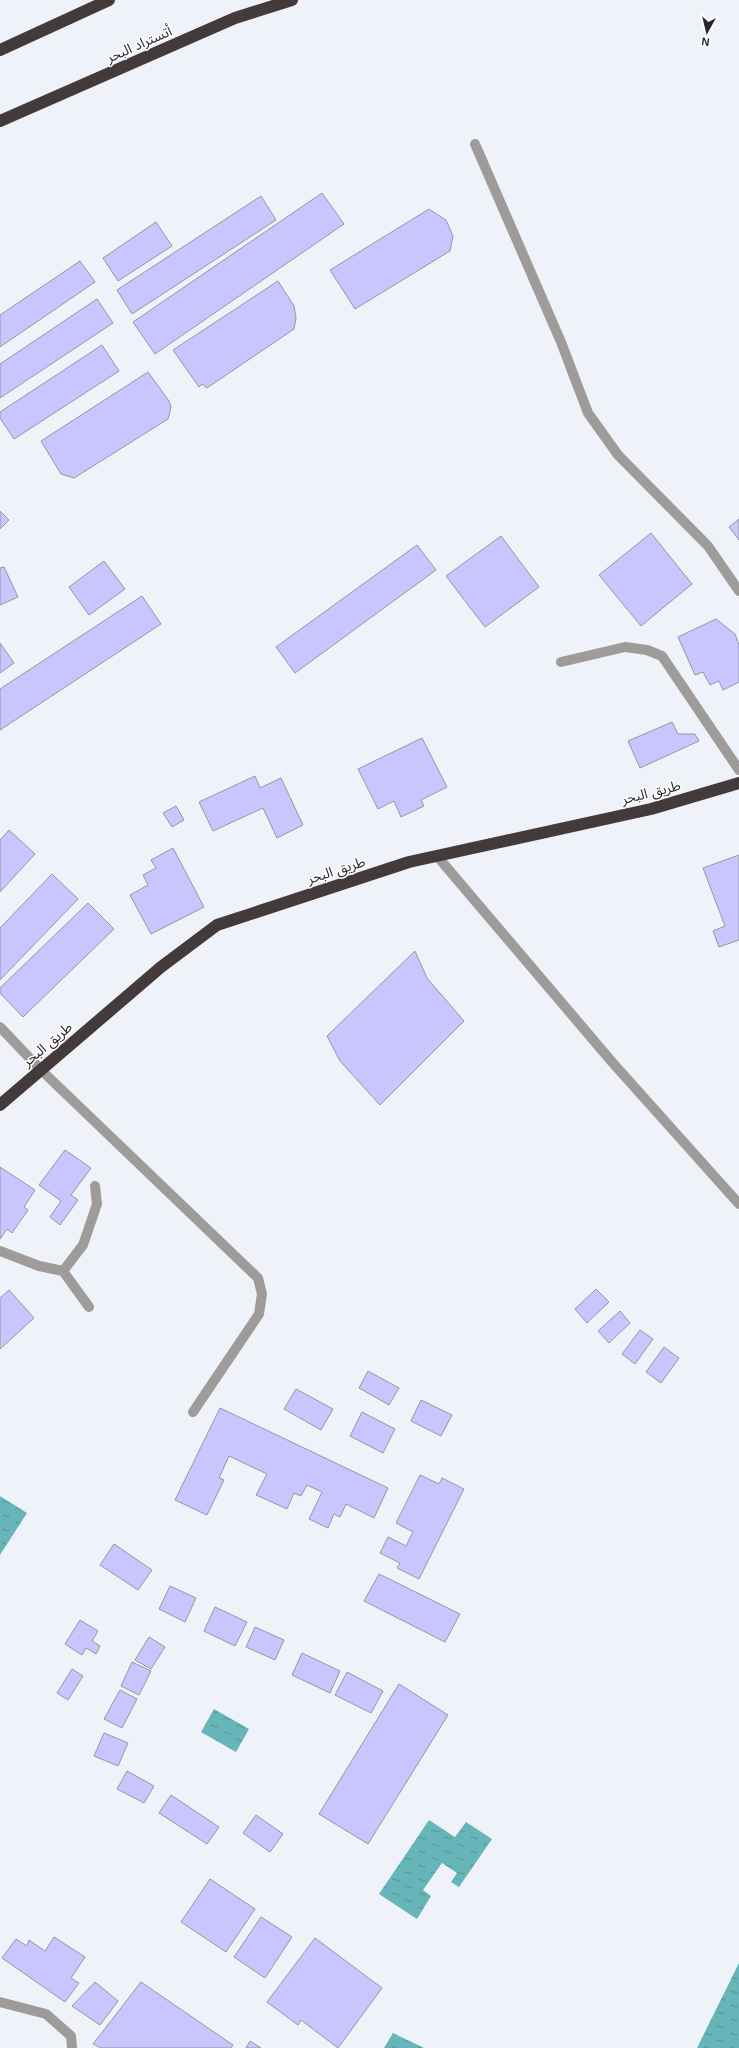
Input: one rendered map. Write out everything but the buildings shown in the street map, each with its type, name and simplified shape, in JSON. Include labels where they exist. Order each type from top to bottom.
[{"type":"highway","points":[[0,50],[108,0]]},
{"type":"highway","name":"أتستراد البحر","points":[[0,120],[235,18],[292,0]]},
{"type":"highway","name":"طريق البحر","points":[[0,1105],[40,1069],[161,967],[217,925],[409,862],[651,809],[739,783]]},
{"type":"street","points":[[475,144],[558,335],[588,413],[618,455],[708,546],[739,591]]},
{"type":"street","points":[[561,662],[625,647],[647,650],[662,656],[739,770]]},
{"type":"street","points":[[437,856],[612,1062],[739,1204]]},
{"type":"street","points":[[0,1027],[40,1069],[258,1278],[262,1294],[259,1314],[193,1412]]},
{"type":"street","points":[[63,1271],[83,1245],[97,1204],[95,1186]]},
{"type":"street","points":[[0,1251],[39,1266],[63,1271],[88,1307]]},
{"type":"street","points":[[0,2002],[46,2014],[71,2036],[72,2048]]},
{"type":"water","points":[[0,1496],[27,1513],[0,1555]]},
{"type":"water","points":[[214,1709],[249,1729],[236,1752],[201,1732]]},
{"type":"water","points":[[429,1820],[455,1837],[466,1822],[492,1839],[459,1887],[451,1882],[457,1873],[442,1863],[423,1890],[431,1896],[417,1919],[379,1894]]},
{"type":"water","points":[[739,1963],[739,2048],[697,2048]]},
{"type":"water","points":[[393,2033],[424,2048],[384,2048]]}]
